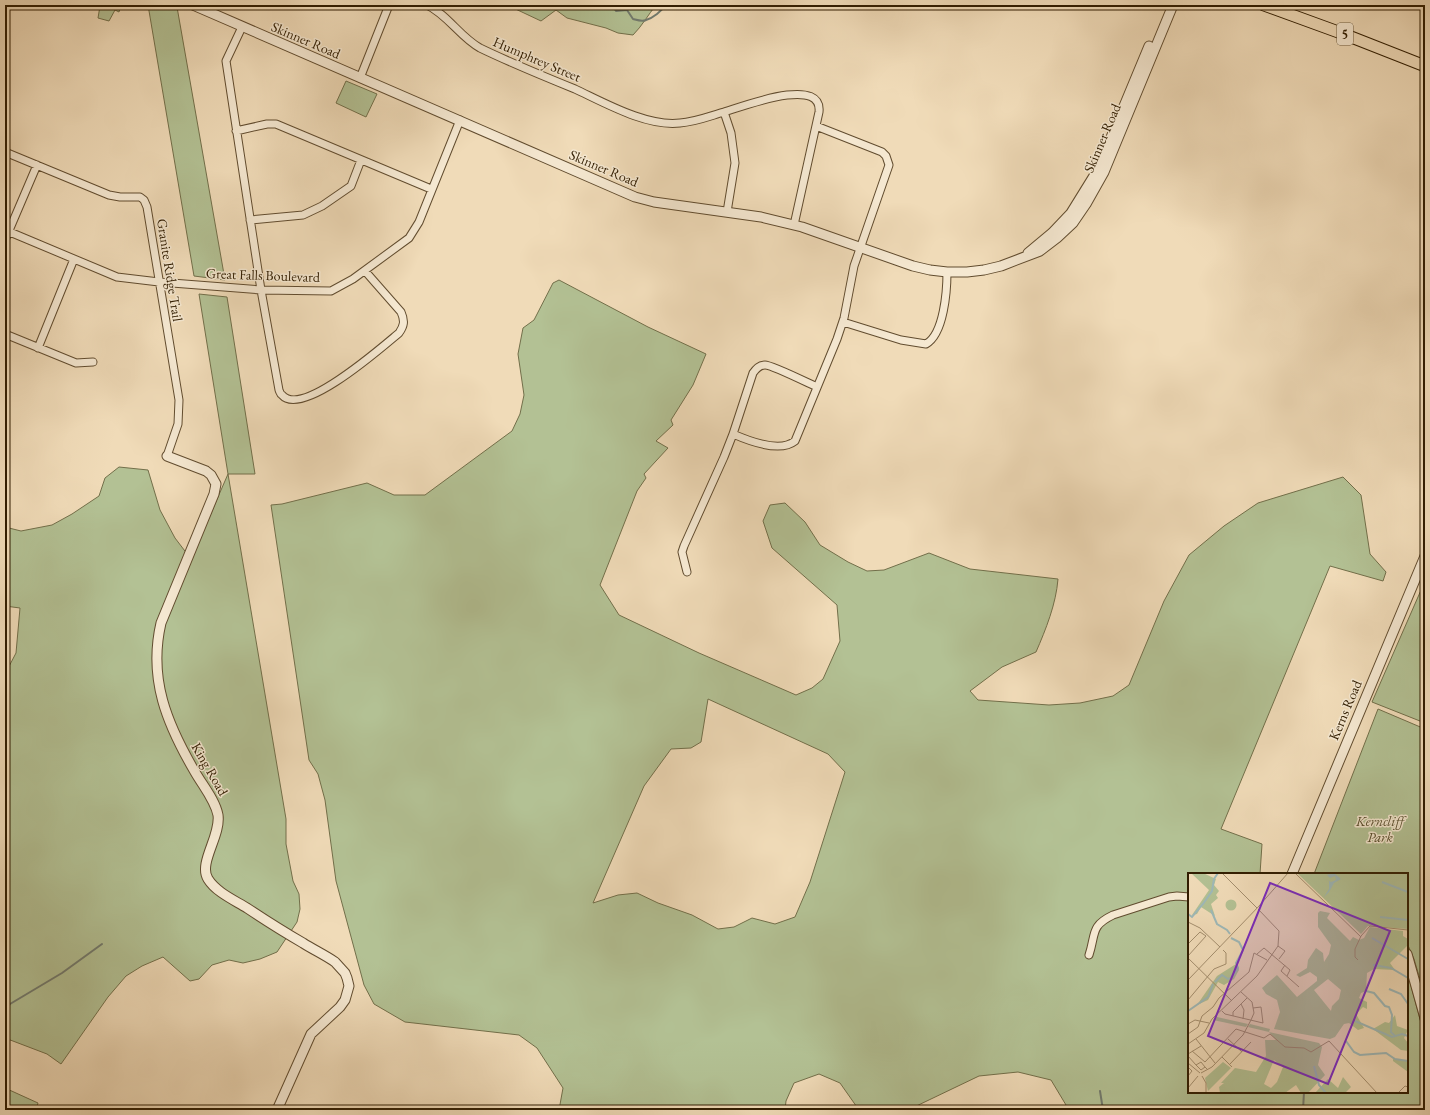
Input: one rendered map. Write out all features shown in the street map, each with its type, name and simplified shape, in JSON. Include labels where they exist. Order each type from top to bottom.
[{"type":"main road","name":"5","points":[[1264,5],[1425,66]]},
{"type":"street","name":"Skinner Road","points":[[193,5],[242,28],[460,120],[635,197],[654,202],[761,217],[794,225],[913,266],[947,272],[984,270],[1001,266],[1040,251],[1073,223],[1086,204],[1104,172],[1173,5]]},
{"type":"street","points":[[360,78],[389,5]]},
{"type":"street","name":"Humphrey Street","points":[[427,5],[435,9],[462,35],[480,48],[647,120],[669,124],[682,123],[776,96],[802,95],[814,98],[819,104],[816,126]]},
{"type":"street","name":"Skinner Road","points":[[1024,256],[1052,233],[1071,213],[1097,170],[1167,5]]},
{"type":"street","points":[[242,28],[226,62],[261,290],[279,390],[282,396],[288,399],[302,399],[318,393],[336,382],[399,333],[403,326],[404,318],[401,312],[365,271]]},
{"type":"street","points":[[724,112],[731,134],[735,162],[727,212]]},
{"type":"street","name":"Great Falls Boulevard","points":[[7,230],[117,277],[159,282],[261,290],[331,291],[365,271],[409,238],[419,222],[460,120]]},
{"type":"street","points":[[236,131],[267,124],[276,124],[431,189]]},
{"type":"street","points":[[732,434],[760,444],[775,446],[792,444],[798,436],[843,322],[854,266],[888,165],[886,156],[882,152],[816,126],[794,225]]},
{"type":"street","name":"Granite Ridge Trail","points":[[5,152],[109,195],[120,197],[140,197],[144,200],[147,207],[179,400],[178,424],[167,456]]},
{"type":"street","points":[[250,220],[303,215],[322,206],[351,186],[361,160]]},
{"type":"street","points":[[5,240],[7,230],[37,165]]},
{"type":"street","points":[[38,348],[74,259]]},
{"type":"street","points":[[843,322],[901,340],[926,344],[933,338],[938,328],[946,296],[947,272]]},
{"type":"street","points":[[5,334],[76,363],[93,362]]},
{"type":"street","points":[[687,572],[682,552],[732,434],[753,373],[760,366],[769,366],[817,387]]},
{"type":"street","name":"King Road","points":[[167,456],[206,472],[214,479],[216,484],[214,494],[161,623],[157,640],[156,655],[161,692],[169,722],[185,756],[216,808],[218,824],[206,865],[205,871],[207,878],[214,887],[231,899],[335,962],[345,972],[348,986],[345,1000],[340,1007],[317,1027],[307,1040],[277,1110]]},
{"type":"street","name":"Kerns Road","points":[[1292,873],[1425,556]]},
{"type":"street","points":[[1089,955],[1094,931],[1098,924],[1105,918],[1113,914],[1169,897],[1188,897]]},
{"type":"street","points":[[1408,958],[1425,1018]]},
{"type":"green space","points":[[99,5],[121,5],[119,12],[115,10],[109,21],[98,18]]},
{"type":"green space","points":[[148,5],[174,5],[177,7],[225,280],[194,276]]},
{"type":"green space","points":[[507,5],[554,5],[555,8],[555,5],[656,5],[633,35],[618,33],[606,28],[567,18],[556,10],[541,21]]},
{"type":"green space","points":[[346,81],[377,94],[366,117],[336,103]]},
{"type":"green space","points":[[559,280],[648,327],[706,354],[693,385],[671,420],[673,425],[656,441],[668,448],[644,474],[646,478],[637,491],[600,585],[619,615],[699,653],[796,695],[812,688],[823,679],[840,641],[837,605],[772,548],[763,521],[770,505],[785,503],[805,522],[820,545],[848,562],[867,571],[884,570],[929,553],[970,569],[1058,579],[1053,607],[1036,652],[1002,667],[970,691],[978,700],[1049,705],[1080,703],[1113,696],[1129,685],[1164,601],[1189,555],[1224,526],[1258,503],[1343,477],[1361,495],[1370,554],[1386,572],[1383,581],[1330,566],[1221,829],[1262,844],[1260,873],[1188,873],[1188,1093],[1408,1093],[1408,975],[1425,1038],[1425,1110],[1069,1110],[1051,1080],[1018,1072],[979,1076],[908,1110],[859,1110],[840,1083],[819,1074],[794,1083],[786,1101],[785,1110],[559,1110],[563,1088],[537,1048],[519,1035],[405,1022],[374,1004],[364,985],[336,881],[325,800],[318,774],[309,760],[271,505],[282,504],[367,483],[394,495],[425,495],[512,431],[520,414],[524,395],[518,354],[523,328],[534,320],[553,283]],"holes":[[[708,699],[828,754],[845,772],[810,882],[795,917],[775,924],[752,918],[734,927],[718,929],[692,915],[658,903],[637,893],[618,895],[593,903],[644,786],[671,749],[691,748],[701,742]]]},
{"type":"green space","points":[[199,294],[227,297],[255,474],[228,474]]},
{"type":"green space","points":[[119,467],[148,470],[160,510],[175,538],[191,559],[228,474],[286,819],[286,844],[293,881],[299,894],[300,909],[297,922],[277,952],[260,959],[243,963],[229,960],[212,965],[199,979],[190,981],[163,957],[142,966],[126,976],[108,997],[61,1064],[47,1054],[5,1038],[5,674],[16,653],[20,608],[5,606],[5,527],[21,531],[52,525],[99,496],[105,478]]},
{"type":"green space","points":[[1425,581],[1425,723],[1372,702]]},
{"type":"green space","name":"Kerncliff Park","points":[[1378,709],[1425,729],[1425,996],[1414,959],[1408,945],[1408,873],[1314,873]]},
{"type":"green space","points":[[5,1088],[38,1103],[36,1110],[5,1110]]},
{"type":"waterway","points":[[564,5],[580,5]]},
{"type":"waterway","points":[[604,5],[606,8],[613,6],[616,11],[627,10],[633,19],[640,21],[654,16],[662,10],[665,5]]},
{"type":"waterway","points":[[734,5],[744,5]]},
{"type":"waterway","points":[[5,1009],[10,1004],[62,973],[102,944]]},
{"type":"waterway","points":[[1100,1091],[1103,1110]]},
{"type":"waterway","points":[[1303,1110],[1304,1093]]}]
